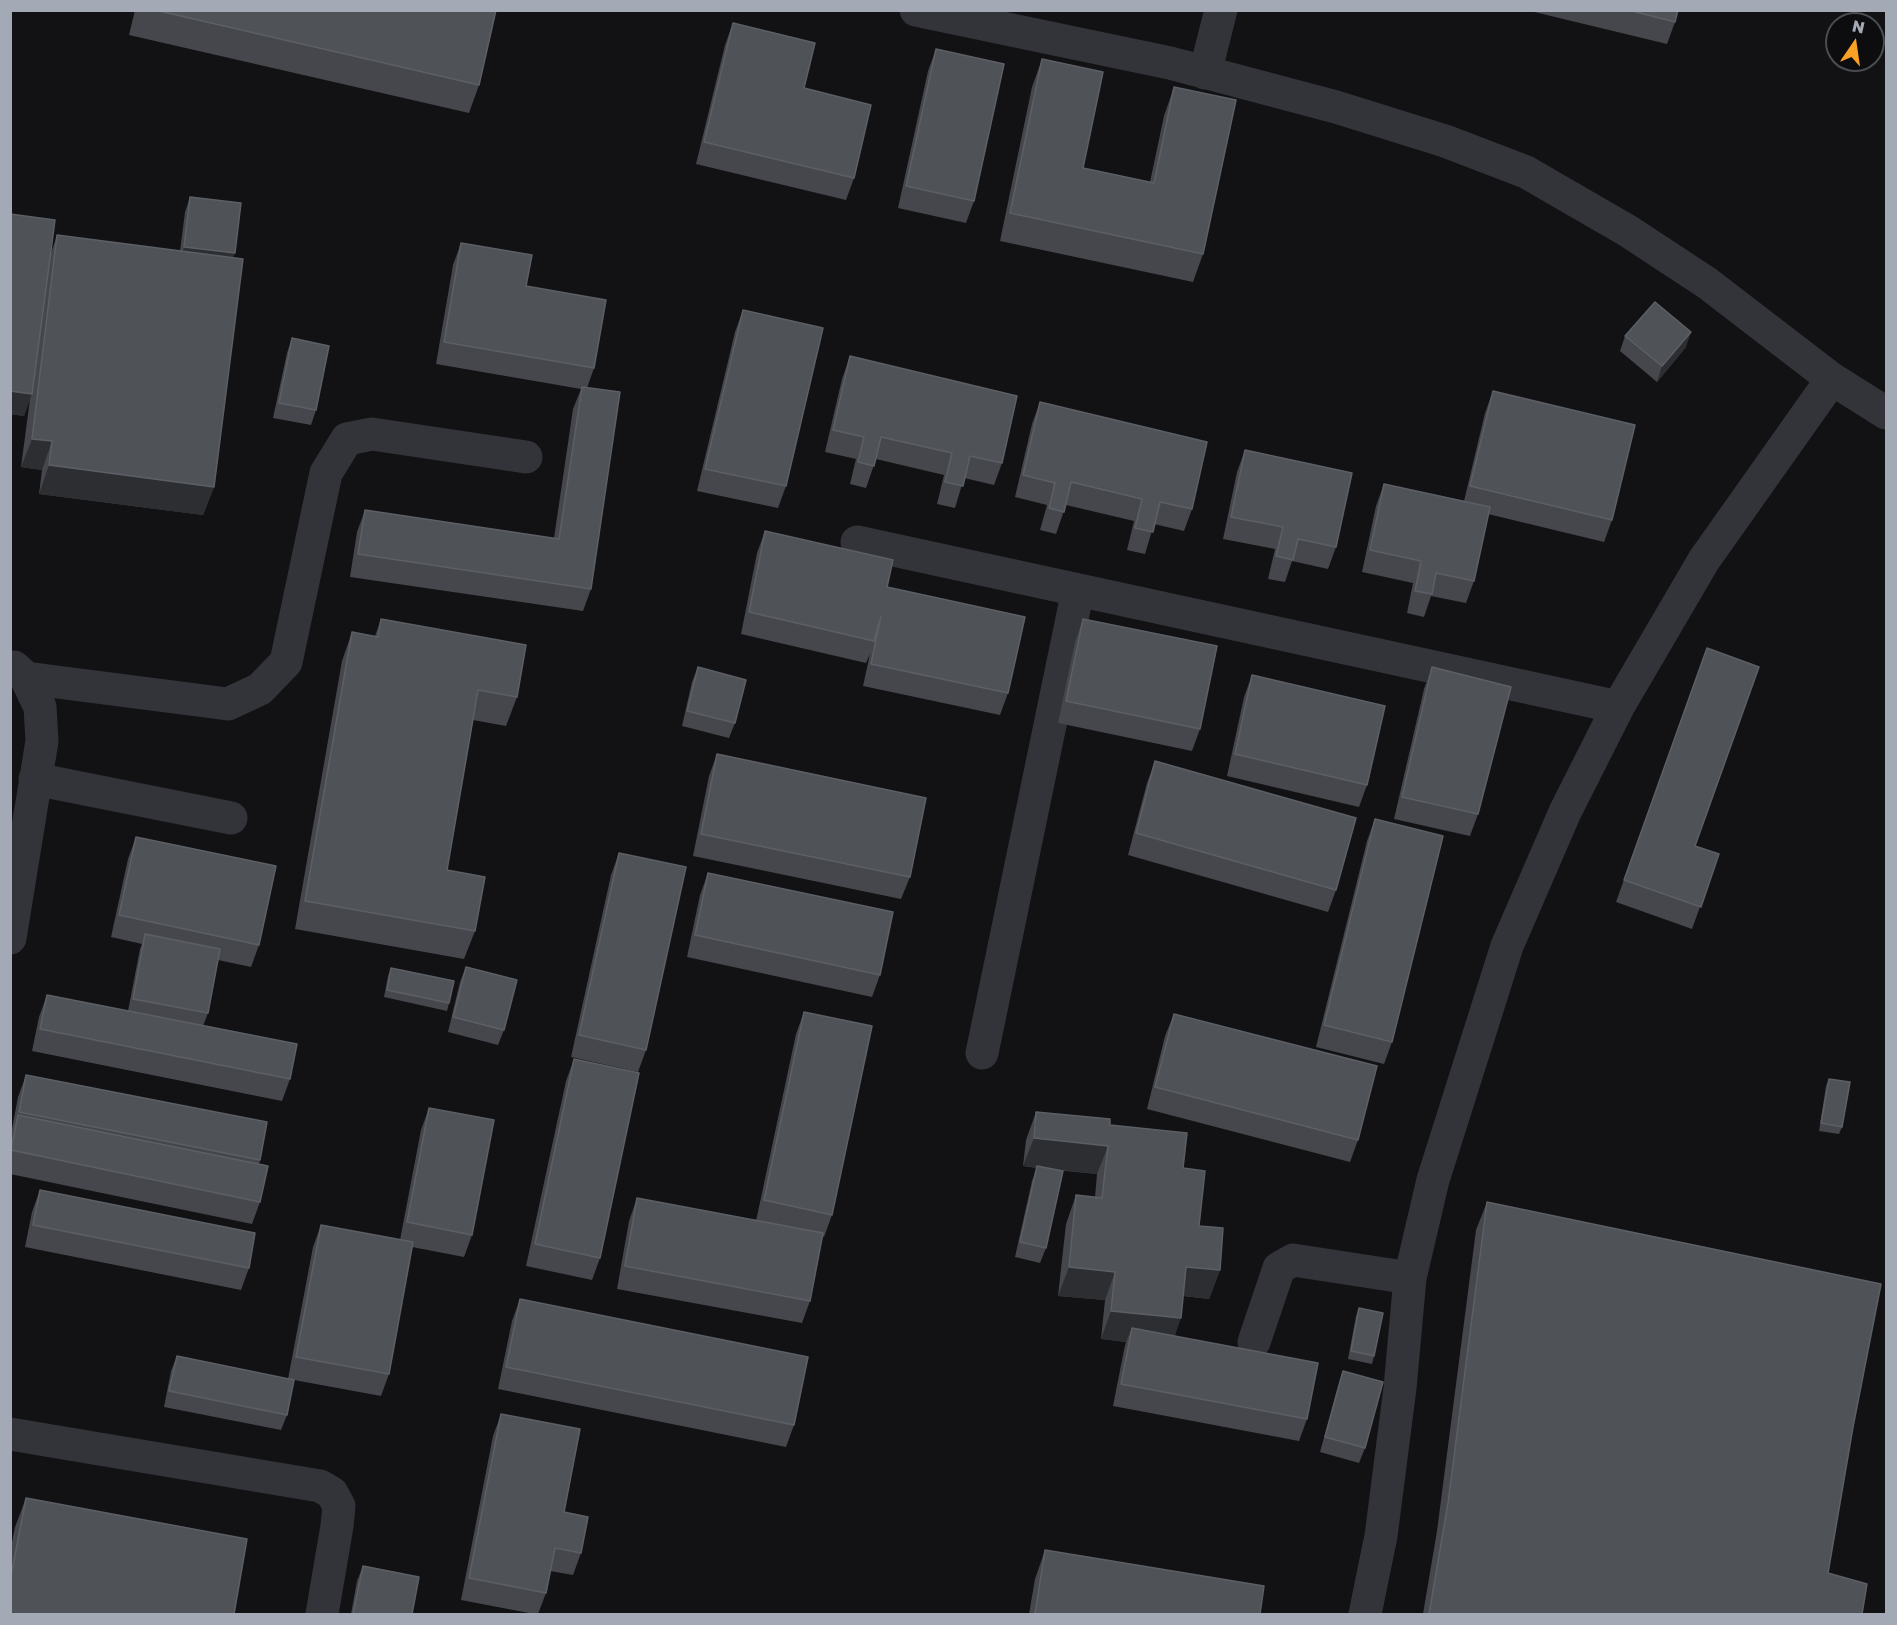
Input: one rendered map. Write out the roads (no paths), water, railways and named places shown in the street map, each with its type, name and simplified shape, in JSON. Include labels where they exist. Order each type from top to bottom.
[{"type":"street","points":[[916,10],[1204,73],[1336,107],[1445,141],[1526,172],[1628,231],[1707,283],[1832,379],[1887,413]]},
{"type":"street","points":[[1204,73],[1221,10]]},
{"type":"street","points":[[1365,1614],[1381,1536],[1400,1388],[1410,1278],[1433,1180],[1507,946],[1565,812],[1618,707],[1704,560],[1832,379]]},
{"type":"street","points":[[18,671],[228,704],[260,690],[286,662],[326,473],[347,439],[372,434],[526,457]]},
{"type":"street","points":[[857,542],[1618,707]]},
{"type":"street","points":[[982,1053],[1078,590]]},
{"type":"street","points":[[10,938],[42,741],[40,707],[18,671]]},
{"type":"street","points":[[36,779],[231,818]]},
{"type":"street","points":[[1254,1342],[1279,1268],[1293,1260],[1410,1278]]},
{"type":"street","points":[[10,1434],[320,1486],[332,1493],[339,1506],[338,1526],[322,1614]]}]
